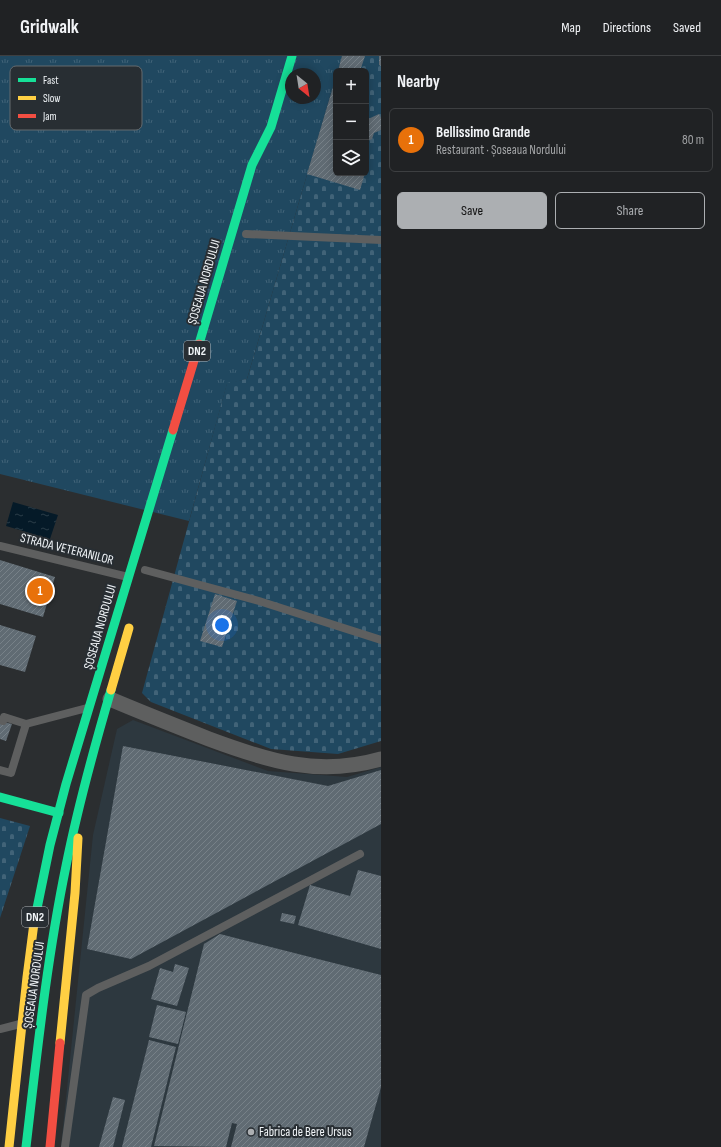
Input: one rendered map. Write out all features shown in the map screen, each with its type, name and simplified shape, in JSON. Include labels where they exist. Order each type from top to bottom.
[{"type":"main road","name":"ȘOSEAUA NORDULUI","points":[[267,155],[271,127],[292,56]]},
{"type":"main road","name":"ȘOSEAUA NORDULUI","points":[[9,1147],[21,1024],[34,921],[59,812],[128,577],[163,468],[252,165],[271,127]]},
{"type":"main road","name":"ȘOSEAUA NORDULUI","points":[[26,1147],[51,950],[62,884],[80,805],[133,616]]},
{"type":"main road","points":[[0,797],[59,812]]},
{"type":"main road","name":"ȘOSEAUA NORDULUI","points":[[50,1147],[76,893],[80,805]]},
{"type":"street","points":[[110,699],[251,755],[281,763],[343,767],[381,759]]},
{"type":"lane","points":[[246,234],[381,240]]},
{"type":"lane","name":"STRADA VETERANILOR","points":[[0,546],[128,577]]},
{"type":"lane","points":[[145,570],[259,601],[381,640]]},
{"type":"lane","points":[[2,722],[4,717],[26,724],[89,707]]},
{"type":"lane","points":[[0,770],[11,773],[26,724]]},
{"type":"lane","points":[[65,1147],[86,995],[98,988],[149,966],[360,854]]},
{"type":"lane","points":[[0,1029],[21,1024]]},
{"type":"shaded area","points":[[133,720],[268,771],[347,777],[381,767],[381,1147],[61,1147],[93,835],[117,729]]},
{"type":"green space","points":[[0,56],[342,56],[339,68],[333,68],[333,86],[247,379],[227,384],[189,521],[0,474]]},
{"type":"green space","points":[[342,56],[381,56],[381,741],[338,754],[271,749],[151,702],[142,693],[227,383],[247,379],[333,86],[333,176],[369,176],[369,68],[339,68]]},
{"type":"green space","points":[[0,818],[30,826],[0,918]]},
{"type":"water","points":[[13,502],[58,515],[50,539],[6,526]]},
{"type":"building","points":[[342,56],[365,56],[361,68],[339,68]]},
{"type":"building","points":[[379,56],[381,56],[381,66],[379,65]]},
{"type":"building","points":[[333,87],[333,176],[364,176],[360,190],[307,174]]},
{"type":"building","points":[[379,114],[381,118],[381,130],[374,133],[372,139],[369,140],[369,140],[369,119]]},
{"type":"building","points":[[0,560],[55,577],[43,617],[0,604]]},
{"type":"building","points":[[215,594],[237,601],[222,647],[200,641]]},
{"type":"building","points":[[0,625],[36,636],[25,672],[0,665]]},
{"type":"building","points":[[0,721],[12,724],[6,741],[0,739]]},
{"type":"building","points":[[123,746],[328,786],[381,770],[381,824],[131,959],[87,949]]},
{"type":"building","points":[[358,870],[381,876],[381,949],[298,925],[310,885],[350,896]]},
{"type":"building","points":[[282,913],[296,916],[294,924],[280,921]]},
{"type":"building","points":[[220,934],[381,975],[381,1087],[364,1147],[231,1147],[237,1124],[232,1123],[226,1147],[154,1146],[204,944]]},
{"type":"building","points":[[175,964],[189,968],[177,1006],[151,999],[160,968],[173,972]]},
{"type":"building","points":[[157,1005],[186,1012],[178,1044],[149,1037]]},
{"type":"building","points":[[149,1040],[176,1047],[151,1147],[122,1147]]},
{"type":"building","points":[[113,1097],[125,1100],[113,1147],[99,1147]]},
{"type":"traffic: fast","points":[[199,344],[252,165],[271,127],[292,56]]},
{"type":"traffic: fast","points":[[34,923],[50,845],[66,784],[173,430]]},
{"type":"traffic: fast","points":[[26,1147],[43,1006],[59,901],[81,799],[111,690]]},
{"type":"traffic: fast","points":[[0,797],[59,813]]},
{"type":"traffic: slow","points":[[111,690],[129,628]]},
{"type":"traffic: slow","points":[[60,1043],[75,893],[78,838]]},
{"type":"traffic: slow","points":[[9,1147],[34,923]]},
{"type":"traffic: jam","points":[[173,430],[199,344]]},
{"type":"traffic: jam","points":[[50,1147],[60,1043]]},
{"type":"place","name":"Bellissimo Grande","points":[[40,591]]},
{"type":"place","name":"Fabrica de Bere Ursus","points":[[251,1132]]}]
